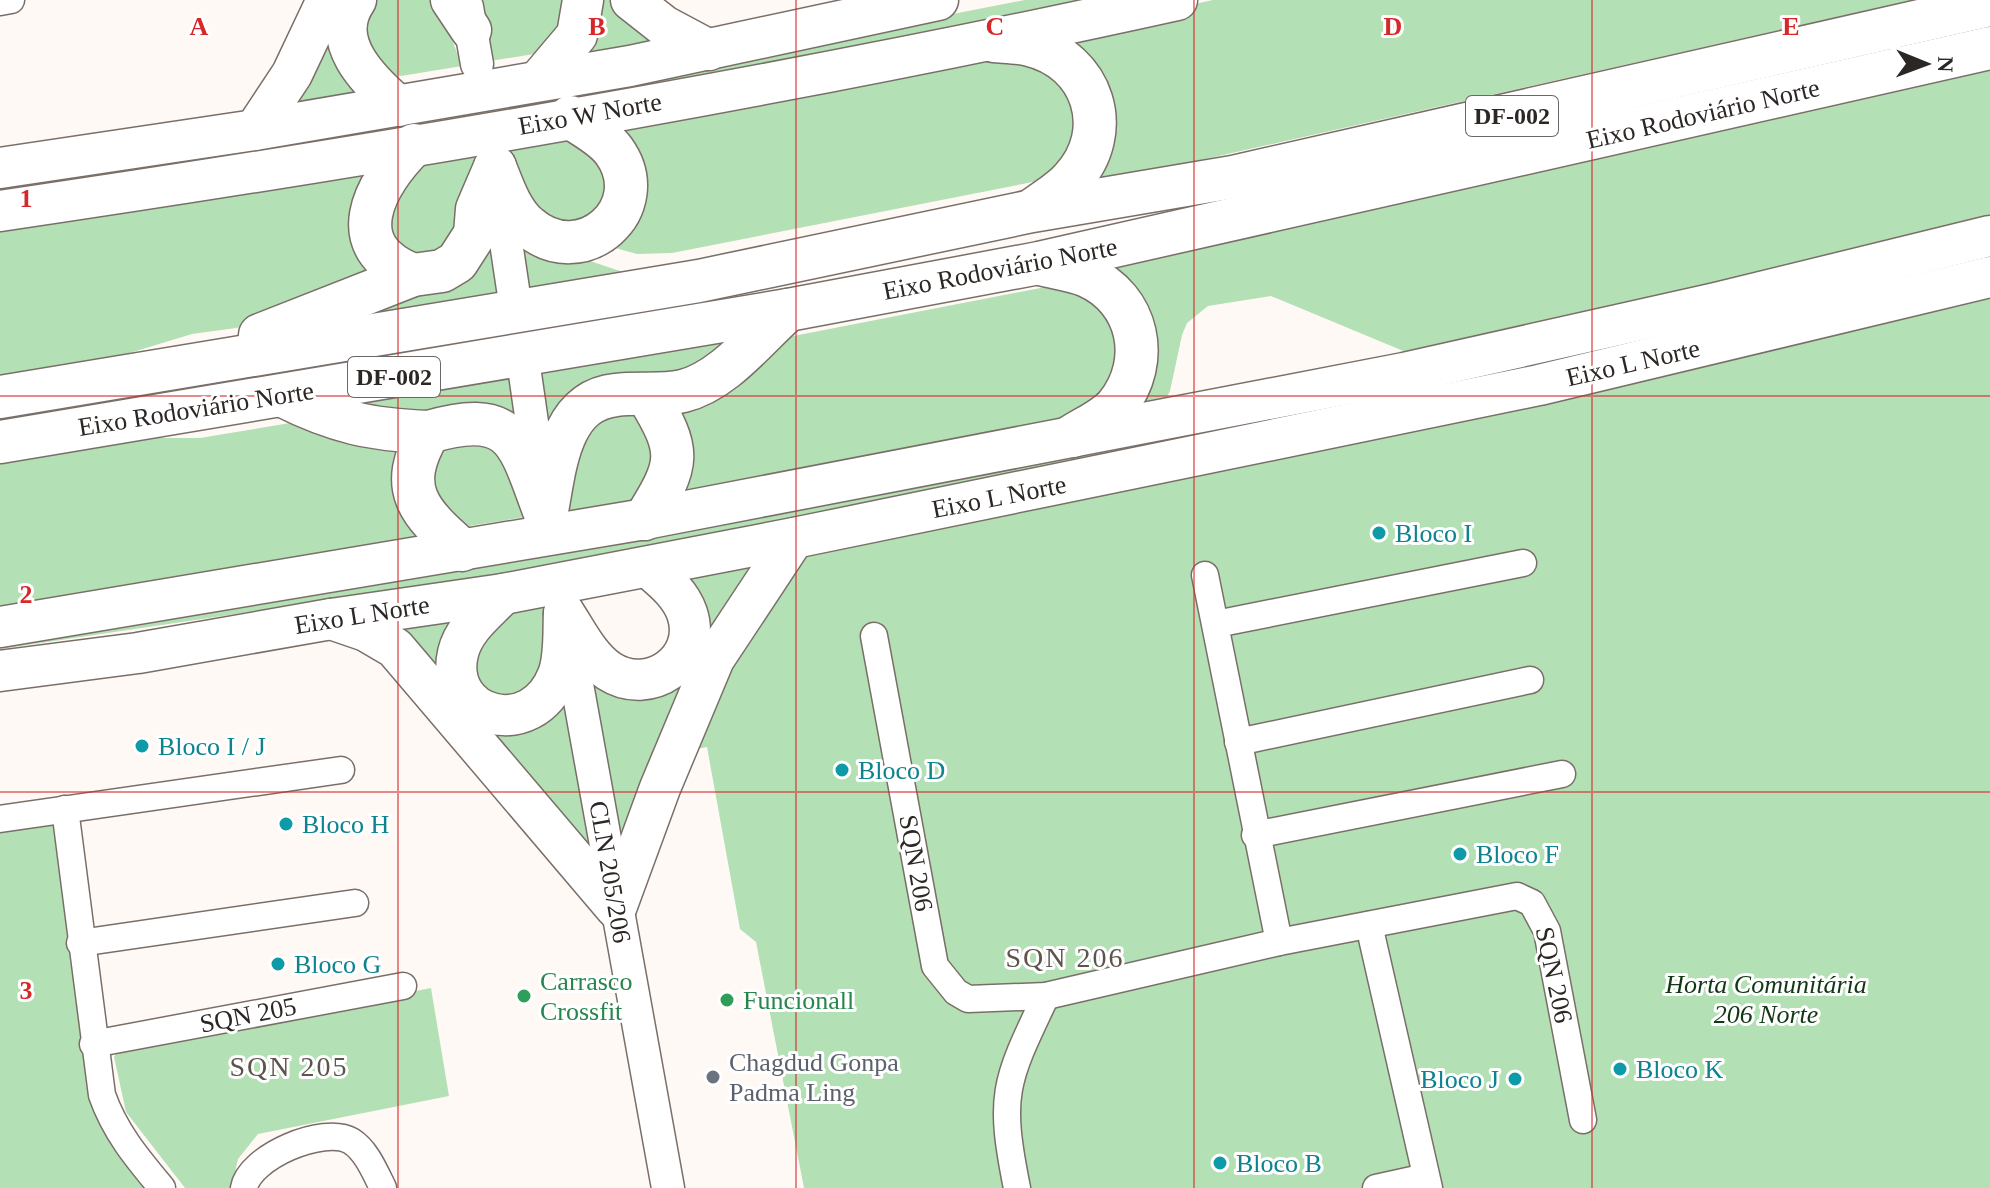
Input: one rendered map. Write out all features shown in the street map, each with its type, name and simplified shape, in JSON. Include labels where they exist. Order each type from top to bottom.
[{"type":"highway","name":"Eixo Rodoviário Norte","points":[[0,397],[699,281],[1032,211],[1233,177],[1990,5]]},
{"type":"highway","points":[[994,41],[1031,45],[1061,60],[1083,79],[1095,106],[1094,136],[1086,161],[1071,181],[1032,211]]},
{"type":"highway","name":"Eixo Rodoviário Norte","points":[[0,442],[788,310],[1039,263],[1990,48]]},
{"type":"highway","points":[[570,117],[615,151],[627,187],[609,228],[580,243]]},
{"type":"highway","points":[[413,275],[386,259],[373,241],[371,221],[374,197],[389,170],[414,145]]},
{"type":"highway","points":[[494,156],[509,200],[528,226],[542,236],[580,243],[637,268],[699,281]]},
{"type":"highway","points":[[186,364],[413,275],[442,271],[468,249],[475,234],[477,209],[494,156]]},
{"type":"highway","points":[[1039,263],[1088,277],[1118,299],[1132,318],[1137,338],[1137,364],[1120,402],[1072,436]]},
{"type":"highway","points":[[546,518],[565,432],[575,416],[600,397],[682,391],[703,383],[788,310]]},
{"type":"highway","points":[[645,519],[669,480],[673,462],[672,443],[647,395]]},
{"type":"highway","points":[[283,396],[319,414],[359,427],[429,432],[461,423],[486,422],[503,429],[523,458],[546,518]]},
{"type":"highway","points":[[429,432],[414,460],[412,480],[415,497],[431,523],[462,550]]},
{"type":"main road","points":[[255,130],[292,74],[327,0]]},
{"type":"main road","points":[[356,0],[346,32],[349,47],[371,82],[398,106]]},
{"type":"main road","points":[[539,80],[577,35],[583,0]]},
{"type":"main road","points":[[631,0],[664,26],[709,50]]},
{"type":"main road","name":"Eixo W Norte","points":[[0,168],[398,106],[709,50],[938,0]]},
{"type":"main road","name":"Eixo W Norte","points":[[0,211],[414,145],[994,41],[1177,0]]},
{"type":"main road","name":"Eixo L Norte","points":[[0,627],[645,519],[1404,373],[1716,303],[1990,236]]},
{"type":"main road","name":"Eixo L Norte","points":[[0,671],[138,653],[331,619],[503,594],[648,567],[1539,385],[1990,277]]},
{"type":"main road","points":[[331,619],[366,631],[395,648],[616,908],[660,788],[714,659],[794,538]]},
{"type":"main road","points":[[563,608],[600,664],[611,672],[631,680],[659,677],[674,668],[686,650],[689,623],[685,609],[670,585],[648,567]]},
{"type":"main road","points":[[503,594],[469,629],[456,664],[462,688],[473,702],[502,718],[525,711],[547,694],[558,674],[563,608]]},
{"type":"street","points":[[0,2],[11,0]]},
{"type":"street","points":[[494,156],[513,289]]},
{"type":"street","points":[[525,374],[546,518]]},
{"type":"street","points":[[1216,624],[1523,563]]},
{"type":"street","points":[[1205,575],[1279,942]]},
{"type":"street","name":"CLN 205/206","points":[[563,608],[668,1188]]},
{"type":"street","name":"SQN 206","points":[[874,636],[935,966],[956,992],[968,999],[1046,996],[1279,942],[1517,896],[1532,903],[1547,931],[1583,1120]]},
{"type":"street","points":[[1238,742],[1530,680]]},
{"type":"street","points":[[0,819],[341,770]]},
{"type":"street","points":[[1255,835],[1562,774]]},
{"type":"street","points":[[65,809],[102,1095],[111,1121],[162,1188]]},
{"type":"street","points":[[80,943],[355,903]]},
{"type":"street","points":[[1369,925],[1427,1182],[1376,1188]]},
{"type":"street","name":"SQN 205","points":[[93,1044],[403,986]]},
{"type":"street","points":[[1017,1188],[1004,1105],[1015,1061],[1046,996]]},
{"type":"street","points":[[244,1188],[248,1175],[265,1160],[327,1137],[351,1141],[364,1154],[383,1188]]},
{"type":"green space","points":[[367,0],[437,0],[462,66],[401,76],[385,74],[357,20]]},
{"type":"green space","points":[[482,0],[571,0],[553,51],[484,62],[478,17]]},
{"type":"green space","points":[[589,0],[615,0],[682,43],[576,55]]},
{"type":"green space","points":[[1025,0],[1105,0],[502,117],[0,194],[0,180],[538,95]]},
{"type":"green space","points":[[1213,0],[1914,0],[1085,186],[1099,170],[1052,35]]},
{"type":"green space","points":[[327,32],[376,96],[286,106]]},
{"type":"green space","points":[[1020,55],[1048,59],[1089,131],[1048,179],[672,253],[637,254],[601,244],[619,228],[602,130]]},
{"type":"green space","points":[[1990,63],[1990,222],[1413,355],[1271,296],[1208,306],[1187,323],[1170,391],[1162,406],[1128,414],[1102,269]]},
{"type":"green space","points":[[578,137],[613,166],[606,217],[548,226],[500,146]]},
{"type":"green space","points":[[474,151],[473,205],[449,254],[401,260],[380,209],[399,169]]},
{"type":"green space","points":[[379,163],[383,266],[258,325],[192,334],[113,358],[0,375],[0,220]]},
{"type":"green space","points":[[489,218],[500,293],[318,325]]},
{"type":"green space","points":[[518,224],[542,245],[626,273],[524,289]]},
{"type":"green space","points":[[1990,251],[1990,262],[1690,332],[1389,400],[936,495],[590,559],[0,649],[0,635]]},
{"type":"green space","points":[[1061,284],[1096,292],[1128,362],[1090,413],[673,494],[670,409],[778,339]]},
{"type":"green space","name":"Horta Comunitária 206 Norte","points":[[1990,284],[1990,1188],[804,1188],[756,942],[740,929],[707,747],[691,750],[716,673],[796,545]]},
{"type":"green space","points":[[744,333],[728,347],[552,443],[540,369]]},
{"type":"green space","points":[[515,374],[528,445],[449,414],[325,406]]},
{"type":"green space","points":[[612,402],[661,425],[642,503],[565,511],[574,435]]},
{"type":"green space","points":[[302,421],[415,440],[431,535],[294,557],[179,583],[0,611],[0,458],[122,438],[200,438]]},
{"type":"green space","points":[[490,433],[531,516],[463,527],[421,484],[427,451]]},
{"type":"green space","points":[[778,550],[749,571],[719,619],[626,867],[593,681],[635,698],[654,695],[679,685],[674,582]]},
{"type":"green space","points":[[554,602],[552,671],[512,700],[481,692],[468,643],[493,615]]},
{"type":"green space","points":[[461,615],[484,715],[569,683],[604,881],[374,619]]},
{"type":"green space","points":[[74,811],[100,1114],[156,1188],[0,1188],[0,823]]},
{"type":"green space","points":[[431,988],[449,1096],[258,1134],[238,1159],[231,1188],[185,1188],[126,1112],[114,1057],[119,1049]]},
{"type":"tunnel","points":[[547,520],[562,603]]},
{"type":"place","name":"Bloco I","points":[[1379,533]]},
{"type":"place","name":"Bloco I / J","points":[[142,746]]},
{"type":"place","name":"Bloco D","points":[[842,770]]},
{"type":"place","name":"Bloco H","points":[[286,824]]},
{"type":"place","name":"Bloco F","points":[[1460,854]]},
{"type":"place","name":"Bloco G","points":[[278,964]]},
{"type":"place","name":"Carrasco Crossfit","points":[[524,996]]},
{"type":"place","name":"Funcionall","points":[[727,1000]]},
{"type":"place","name":"Bloco K","points":[[1620,1069]]},
{"type":"place","name":"Chagdud Gonpa Padma Ling","points":[[713,1077]]},
{"type":"place","name":"Bloco J","points":[[1515,1079]]},
{"type":"place","name":"Bloco B","points":[[1220,1163]]},
{"type":"district","name":"SQN 206","points":[[1065,957]]},
{"type":"district","name":"SQN 205","points":[[289,1066]]}]
